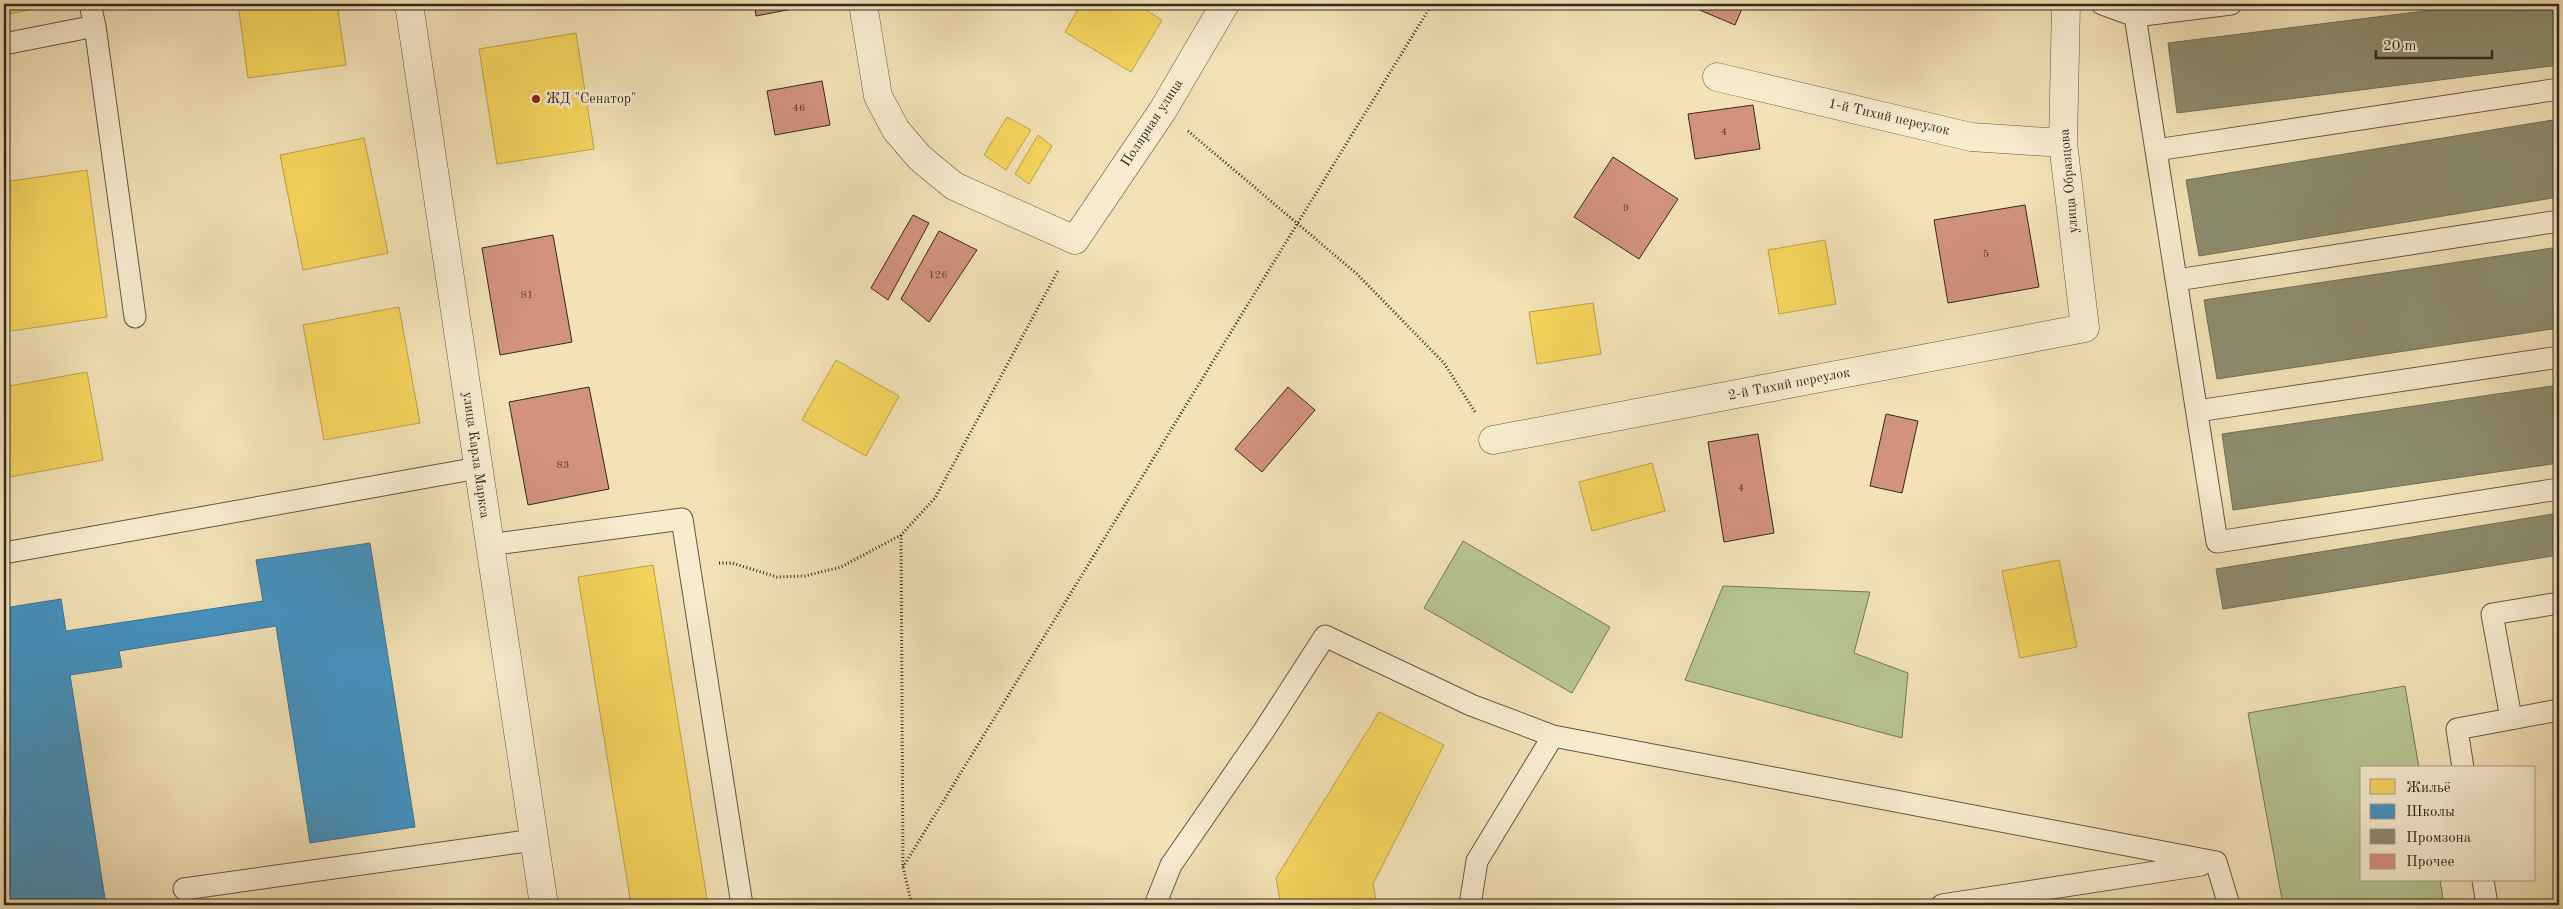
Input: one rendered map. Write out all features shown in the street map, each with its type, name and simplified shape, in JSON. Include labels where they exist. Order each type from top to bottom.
[{"type":"street","name":"улица Карла Маркса","points":[[409,4],[544,905]]},
{"type":"street","points":[[863,4],[878,96],[896,130],[920,158],[954,186],[1075,240]]},
{"type":"street","name":"Полярная улица","points":[[1075,240],[1163,110],[1225,4]]},
{"type":"street","name":"улица Образцова","points":[[2066,4],[2063,143],[2085,328]]},
{"type":"street","name":"1-й Тихий переулок","points":[[1717,77],[1971,137],[2063,143]]},
{"type":"street","name":"2-й Тихий переулок","points":[[1493,440],[2085,328]]},
{"type":"lane","points":[[90,4],[95,26],[134,317]]},
{"type":"lane","points":[[2102,4],[2135,16],[2231,4]]},
{"type":"lane","points":[[2135,16],[2217,542],[2559,489]]},
{"type":"lane","points":[[4,44],[95,26]]},
{"type":"lane","points":[[2156,150],[2559,89]]},
{"type":"lane","points":[[2176,280],[2559,221]]},
{"type":"lane","points":[[2197,411],[2559,357]]},
{"type":"lane","points":[[4,553],[478,468]]},
{"type":"lane","points":[[489,545],[682,519],[742,905]]},
{"type":"lane","points":[[2511,718],[2492,614],[2559,603]]},
{"type":"lane","points":[[1155,905],[1171,865],[1263,732],[1325,636],[1471,705],[1553,736],[2216,862]]},
{"type":"lane","points":[[2463,766],[2457,729],[2559,710]]},
{"type":"lane","points":[[1470,905],[1477,861],[1553,736]]},
{"type":"lane","points":[[184,889],[534,840]]},
{"type":"lane","points":[[1942,905],[2216,862]]},
{"type":"lane","points":[[2216,862],[2229,905]]},
{"type":"lane","points":[[2483,882],[2487,905]]},
{"type":"path","points":[[903,867],[1432,4]]},
{"type":"path","points":[[1163,110],[1357,274],[1444,363],[1493,440]]},
{"type":"path","points":[[690,563],[732,563],[777,577],[805,576],[841,567],[901,534],[935,498],[1075,240]]},
{"type":"path","points":[[901,534],[903,867],[912,905]]},
{"type":"green space","points":[[1463,541],[1610,627],[1572,693],[1424,608]]},
{"type":"green space","points":[[1723,586],[1870,592],[1854,653],[1908,673],[1902,738],[1685,680]]},
{"type":"green space","points":[[2405,686],[2419,766],[2360,766],[2360,882],[2440,882],[2444,905],[2283,905],[2248,713]]},
{"type":"building: Жильё","points":[[4,4],[58,4],[4,15]]},
{"type":"building: Жильё","points":[[238,4],[337,4],[346,65],[248,78]]},
{"type":"building: Жильё","points":[[1081,4],[1136,4],[1162,20],[1131,72],[1065,32]]},
{"type":"building: Жильё","name":"ЖД \"Сенатор\"","points":[[576,33],[594,149],[497,164],[479,49]]},
{"type":"building: Жильё","points":[[1007,117],[1031,130],[1006,170],[984,155]]},
{"type":"building: Жильё","points":[[1038,135],[1052,146],[1029,184],[1015,174]]},
{"type":"building: Жильё","points":[[364,138],[388,253],[303,270],[280,155]]},
{"type":"building: Жильё","points":[[87,170],[107,317],[4,332],[4,182]]},
{"type":"building: Жильё","points":[[1825,240],[1836,304],[1779,314],[1768,250]]},
{"type":"building: Жильё","points":[[1593,303],[1601,354],[1537,364],[1529,312]]},
{"type":"building: Жильё","points":[[399,307],[420,423],[324,440],[303,325]]},
{"type":"building: Жильё","points":[[836,360],[899,396],[866,456],[802,420]]},
{"type":"building: Жильё","points":[[87,372],[103,460],[4,478],[4,387]]},
{"type":"building: Жильё","points":[[1652,463],[1665,511],[1592,531],[1579,482]]},
{"type":"building: Жильё","points":[[2059,560],[2077,647],[2020,658],[2002,571]]},
{"type":"building: Жильё","points":[[653,565],[708,905],[631,905],[578,577]]},
{"type":"building: Жильё","points":[[1379,712],[1444,745],[1373,884],[1377,905],[1281,905],[1276,878]]},
{"type":"building: Школы","points":[[370,543],[415,827],[310,843],[276,626],[119,651],[122,667],[70,675],[106,905],[4,905],[4,608],[61,599],[66,631],[263,601],[256,560]]},
{"type":"building: Промзона","points":[[2481,4],[2559,4],[2559,65],[2177,113],[2168,43]]},
{"type":"building: Промзона","points":[[2559,119],[2559,197],[2199,256],[2186,180]]},
{"type":"building: Промзона","points":[[2559,247],[2559,328],[2217,379],[2204,300]]},
{"type":"building: Промзона","points":[[2559,385],[2559,463],[2233,510],[2222,434]]},
{"type":"building: Промзона","points":[[2559,513],[2559,555],[2223,609],[2216,569]]},
{"type":"building: Прочее","points":[[754,4],[818,4],[756,16]]},
{"type":"building: Прочее","points":[[1691,4],[1744,4],[1735,25],[1690,6]]},
{"type":"building: Прочее","points":[[822,81],[830,125],[775,135],[767,91]]},
{"type":"building: Прочее","points":[[1753,105],[1760,149],[1695,159],[1688,114]]},
{"type":"building: Прочее","points":[[1613,157],[1678,199],[1639,259],[1574,217]]},
{"type":"building: Прочее","points":[[2025,205],[2039,287],[1948,303],[1934,220]]},
{"type":"building: Прочее","points":[[913,215],[929,223],[888,300],[871,288]]},
{"type":"building: Прочее","points":[[939,231],[977,250],[929,322],[901,299]]},
{"type":"building: Прочее","points":[[553,235],[572,342],[500,355],[482,248]]},
{"type":"building: Прочее","points":[[589,387],[609,489],[528,505],[509,402]]},
{"type":"building: Прочее","points":[[1288,387],[1315,410],[1262,472],[1235,449]]},
{"type":"building: Прочее","points":[[1886,414],[1918,421],[1902,493],[1870,486]]},
{"type":"building: Прочее","points":[[1758,434],[1774,533],[1724,542],[1708,442]]},
{"type":"place","name":"ЖД \"Сенатор\"","points":[[536,99]]}]
